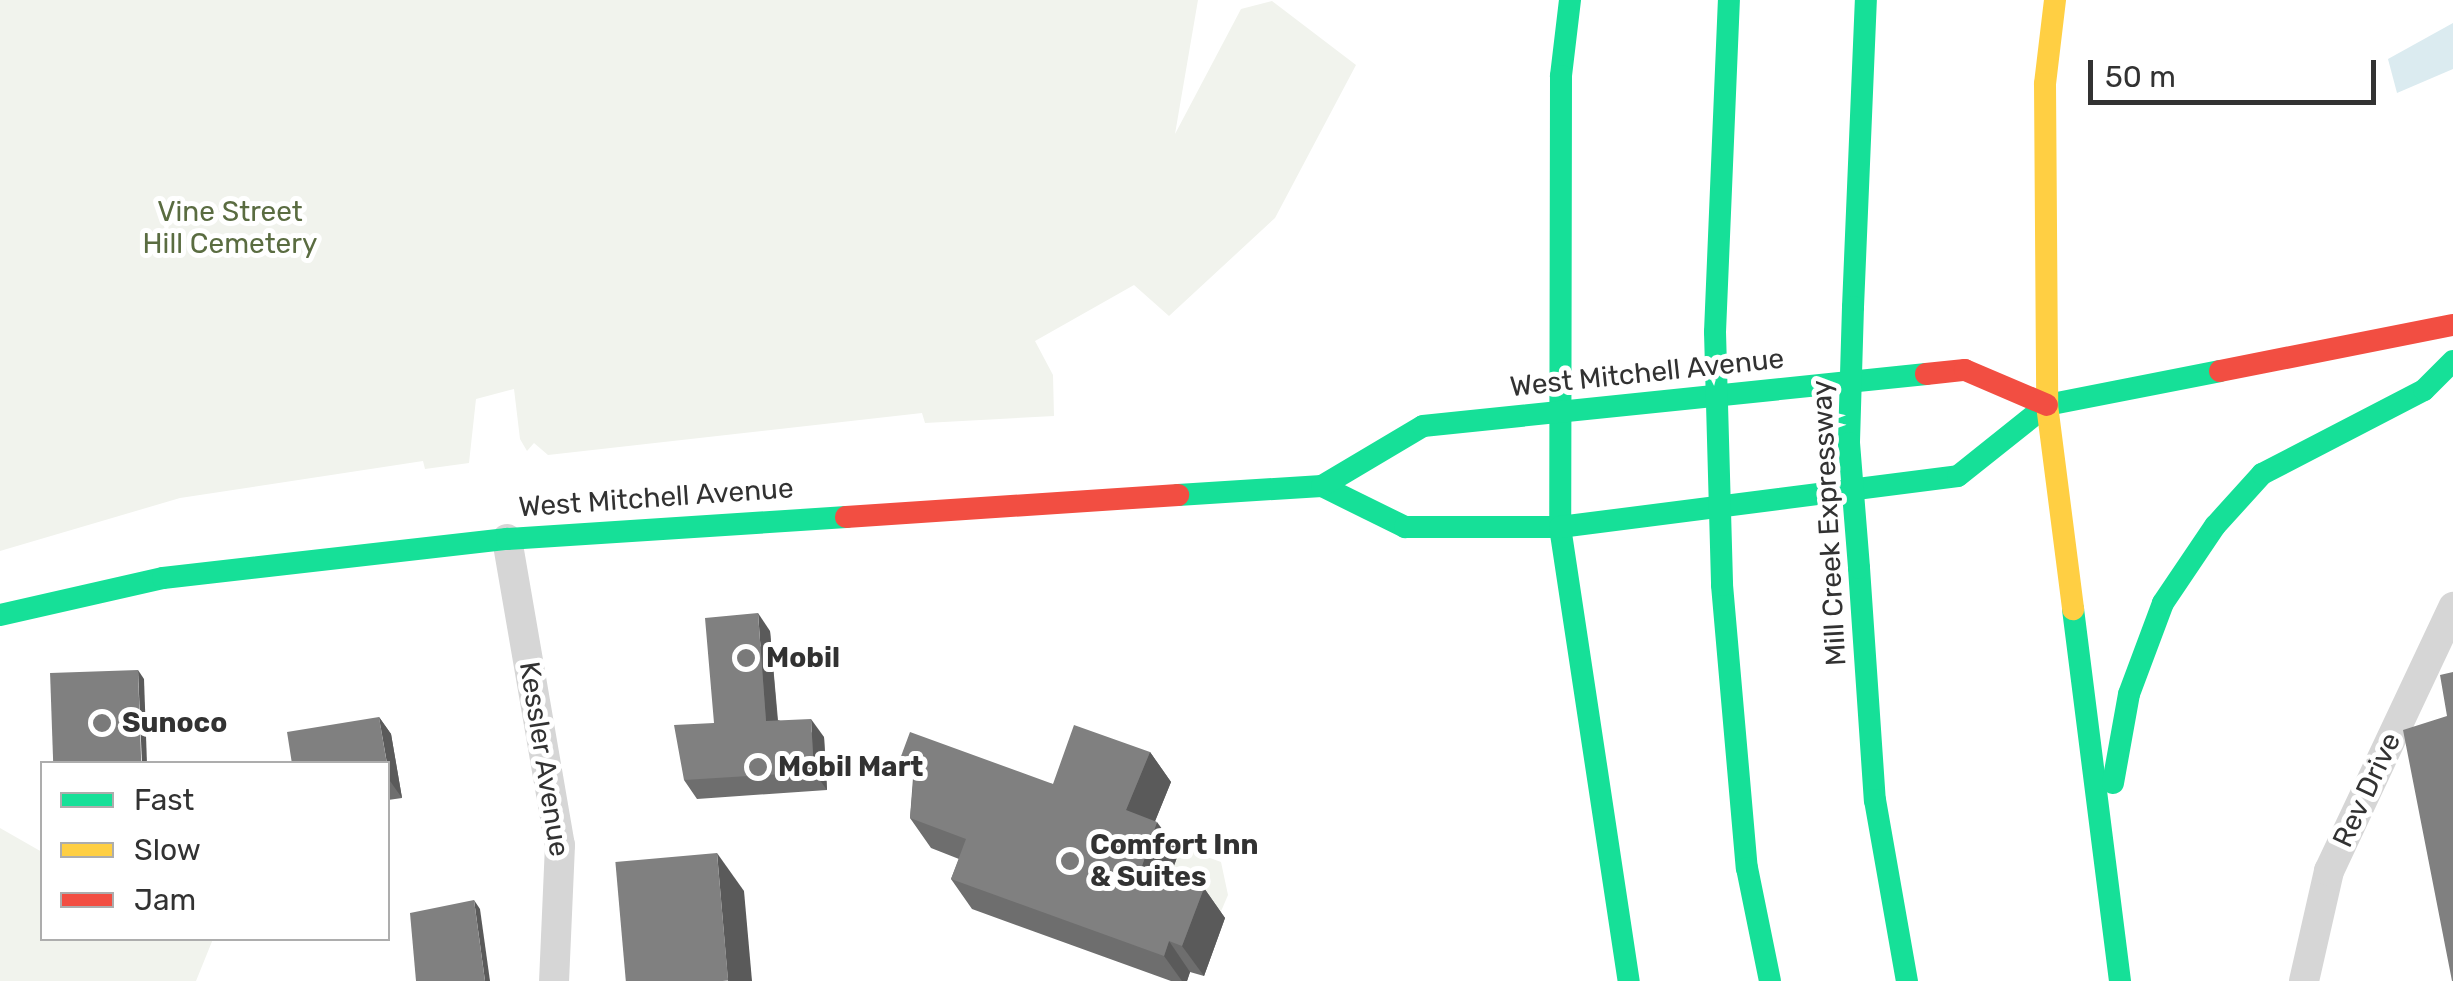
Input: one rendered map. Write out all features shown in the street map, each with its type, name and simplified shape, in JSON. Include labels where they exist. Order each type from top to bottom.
[{"type":"main road","points":[[1570,0],[1559,413],[1560,527],[1629,981]]},
{"type":"main road","points":[[1729,0],[1715,332],[1722,584],[1747,868],[1770,981]]},
{"type":"main road","name":"Mill Creek Expressway","points":[[1866,0],[1849,443],[1875,800],[1907,981]]},
{"type":"main road","points":[[2055,0],[2044,84],[2047,404],[2120,981]]},
{"type":"main road","points":[[1322,486],[1405,528],[1560,527],[1958,476],[2047,404],[2453,325]]},
{"type":"main road","points":[[2103,835],[2129,694],[2162,603],[2214,526],[2262,474],[2424,390],[2453,361]]},
{"type":"main road","name":"West Mitchell Avenue","points":[[0,615],[162,578],[507,539],[1322,486],[1422,426],[1964,370],[2047,404]]},
{"type":"street","name":"Kessler Avenue","points":[[507,539],[560,845],[554,981]]},
{"type":"street","name":"Rev Drive","points":[[2304,981],[2329,871],[2453,607]]},
{"type":"green space","name":"Vine Street Hill Cemetery","points":[[0,0],[1198,0],[1175,134],[1241,9],[1272,1],[1356,65],[1275,218],[1169,316],[1134,285],[1035,341],[1053,375],[1054,416],[925,423],[922,413],[548,455],[534,443],[527,451],[520,439],[514,389],[476,399],[469,463],[425,469],[423,461],[180,498],[0,551]]},
{"type":"green space","points":[[0,828],[40,851],[40,941],[212,941],[196,981],[0,981]]},
{"type":"green space","points":[[1180,847],[1221,862],[1228,895],[1219,916],[1163,896]]},
{"type":"shaded area","points":[[2453,23],[2453,69],[2397,93],[2388,59]]},
{"type":"building","points":[[758,613],[766,721],[811,719],[814,772],[684,780],[674,725],[714,723],[705,618]]},
{"type":"building","name":"Sunoco","points":[[138,670],[141,761],[53,761],[50,673]]},
{"type":"building","points":[[2453,672],[2452,981],[2403,730],[2447,716],[2440,675]]},
{"type":"building","points":[[379,717],[386,761],[292,761],[287,732]]},
{"type":"building","name":"Comfort Inn & Suites","points":[[1074,725],[1150,752],[1126,810],[1157,822],[1142,866],[1204,888],[1182,946],[1169,941],[1164,956],[951,879],[966,839],[910,818],[915,764],[900,759],[910,732],[1053,784]]},
{"type":"building","points":[[717,853],[728,981],[626,981],[615,862]]},
{"type":"building","points":[[474,900],[485,981],[416,981],[410,913]]},
{"type":"traffic: fast","points":[[1570,0],[1561,76],[1560,527],[1629,981]]},
{"type":"traffic: fast","points":[[1715,332],[1729,0]]},
{"type":"traffic: fast","points":[[1853,307],[1866,0]]},
{"type":"traffic: fast","points":[[1853,307],[1849,443],[1859,568]]},
{"type":"traffic: fast","points":[[1715,332],[1722,585]]},
{"type":"traffic: fast","points":[[2113,783],[2129,694],[2163,603],[2215,526],[2262,474],[2424,390],[2453,361]]},
{"type":"traffic: fast","points":[[1322,486],[1405,527],[1560,527],[1958,476],[2047,405],[2220,371]]},
{"type":"traffic: fast","points":[[1178,495],[1322,486],[1423,426],[1926,374]]},
{"type":"traffic: fast","points":[[0,615],[163,578],[507,539],[846,517]]},
{"type":"traffic: fast","points":[[1859,568],[1875,800],[1907,981]]},
{"type":"traffic: fast","points":[[1722,585],[1747,868],[1770,981]]},
{"type":"traffic: fast","points":[[2073,609],[2120,981]]},
{"type":"traffic: slow","points":[[2055,0],[2045,84],[2047,405],[2073,609]]},
{"type":"traffic: jam","points":[[2220,371],[2453,325]]},
{"type":"traffic: jam","points":[[1926,374],[1965,370],[2047,405]]},
{"type":"traffic: jam","points":[[846,517],[1178,495]]},
{"type":"place","name":"Mobil","points":[[746,658]]},
{"type":"place","name":"Sunoco","points":[[102,723]]},
{"type":"place","name":"Mobil Mart","points":[[758,767]]},
{"type":"place","name":"Comfort Inn & Suites","points":[[1070,861]]}]
